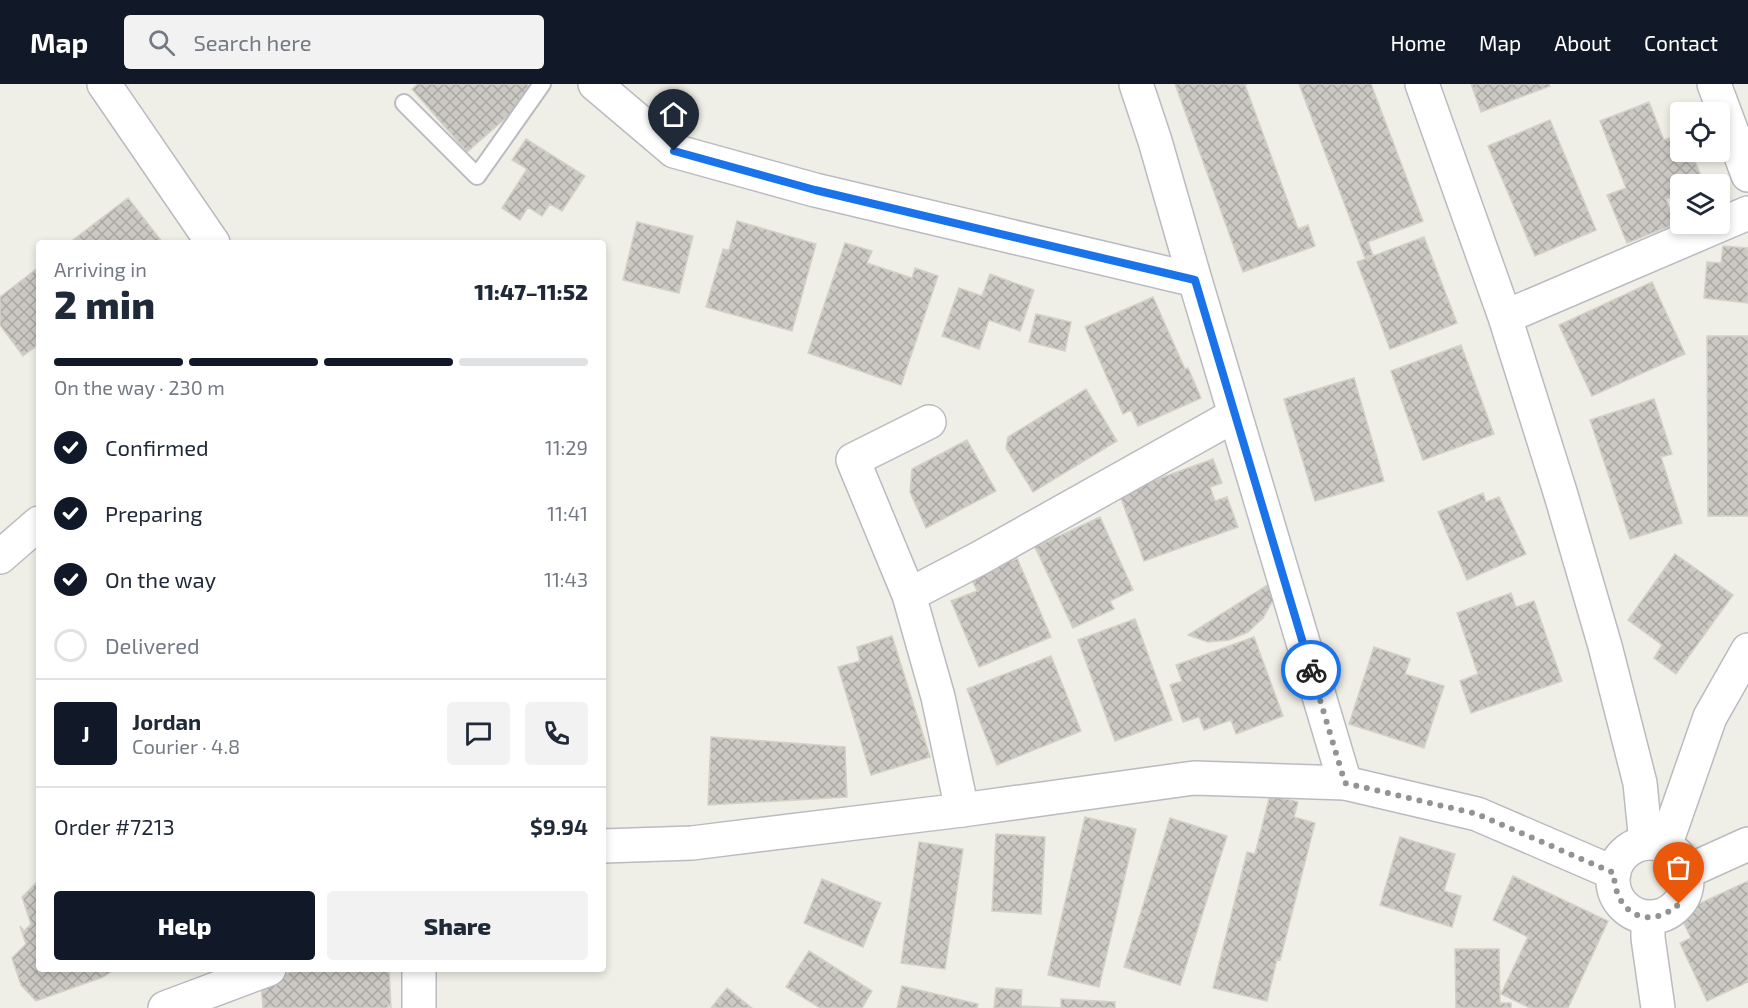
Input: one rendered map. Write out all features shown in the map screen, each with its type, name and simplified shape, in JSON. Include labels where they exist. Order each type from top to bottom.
[{"type":"street","points":[[104,84],[211,240]]},
{"type":"street","points":[[595,84],[674,151],[815,190],[1195,280]]},
{"type":"street","points":[[1136,84],[1155,141],[1345,783]]},
{"type":"street","points":[[1422,84],[1505,317],[1561,495],[1605,646],[1655,844]]},
{"type":"street","points":[[1714,84],[1748,175]]},
{"type":"street","points":[[1505,317],[1748,213]]},
{"type":"street","points":[[909,596],[1235,415]]},
{"type":"street","points":[[929,422],[853,460],[909,596],[938,697],[962,810]]},
{"type":"street","points":[[0,557],[36,526]]},
{"type":"street","points":[[1655,844],[1710,717],[1748,650]]},
{"type":"street","points":[[606,846],[692,843],[962,810],[1194,778],[1345,783],[1477,814],[1614,873]]},
{"type":"street","points":[[1655,844],[1674,852],[1682,861],[1686,872],[1685,894],[1670,912],[1660,916],[1636,915],[1625,908],[1617,897],[1614,873],[1625,852],[1635,846],[1655,844]]},
{"type":"street","points":[[1686,872],[1748,844]]},
{"type":"street","points":[[1648,917],[1647,938],[1658,1008]]},
{"type":"street","points":[[165,1008],[261,972]]},
{"type":"street","points":[[419,972],[419,1008]]},
{"type":"lane","points":[[404,103],[477,176],[542,84]]},
{"type":"building","points":[[418,84],[527,84],[534,93],[467,152],[412,89]]},
{"type":"building","points":[[1175,84],[1247,84],[1245,85],[1298,229],[1308,225],[1315,246],[1243,272]]},
{"type":"building","points":[[1299,84],[1371,84],[1423,221],[1368,242],[1373,255],[1365,258]]},
{"type":"building","points":[[1471,84],[1549,84],[1550,86],[1481,112]]},
{"type":"building","points":[[1649,102],[1664,140],[1670,138],[1670,162],[1695,162],[1700,174],[1670,174],[1670,197],[1666,199],[1670,210],[1670,226],[1627,243],[1607,195],[1626,188],[1600,121]]},
{"type":"building","points":[[1550,120],[1596,230],[1535,256],[1488,146]]},
{"type":"building","points":[[526,139],[585,176],[562,211],[550,204],[542,216],[528,207],[520,220],[502,208],[527,169],[512,160]]},
{"type":"building","points":[[128,198],[161,240],[73,240]]},
{"type":"building","points":[[737,221],[816,244],[792,331],[706,307],[723,249],[729,250]]},
{"type":"building","points":[[637,222],[693,236],[679,293],[623,280]]},
{"type":"building","points":[[1424,237],[1457,323],[1390,349],[1357,262]]},
{"type":"building","points":[[845,243],[872,251],[867,263],[912,278],[915,268],[938,276],[901,385],[808,353]]},
{"type":"building","points":[[1723,246],[1748,248],[1748,303],[1704,298],[1707,262],[1721,263]]},
{"type":"building","points":[[36,269],[36,346],[23,356],[0,325],[0,297]]},
{"type":"building","points":[[990,274],[1034,290],[1020,331],[989,320],[979,349],[942,336],[959,288],[982,296]]},
{"type":"building","points":[[1652,282],[1685,354],[1592,396],[1559,325]]},
{"type":"building","points":[[1153,297],[1185,369],[1188,368],[1201,398],[1138,426],[1131,410],[1123,414],[1085,327]]},
{"type":"building","points":[[1036,314],[1071,322],[1065,351],[1029,342]]},
{"type":"building","points":[[1707,336],[1748,336],[1748,516],[1708,516]]},
{"type":"building","points":[[1461,345],[1494,434],[1423,460],[1391,371]]},
{"type":"building","points":[[1354,378],[1384,481],[1315,501],[1284,399]]},
{"type":"building","points":[[1086,389],[1117,441],[1033,492],[1006,448],[1008,437]]},
{"type":"building","points":[[1654,399],[1672,454],[1661,457],[1682,523],[1630,539],[1590,420]]},
{"type":"building","points":[[967,440],[996,491],[926,528],[910,492],[912,469]]},
{"type":"building","points":[[1213,459],[1222,483],[1210,487],[1215,501],[1227,497],[1238,527],[1144,561],[1119,493]]},
{"type":"building","points":[[1483,493],[1486,502],[1499,497],[1526,554],[1467,580],[1438,512]]},
{"type":"building","points":[[1100,517],[1133,590],[1110,601],[1114,609],[1073,628],[1035,547]]},
{"type":"building","points":[[1675,554],[1733,595],[1676,674],[1654,658],[1662,645],[1628,620]]},
{"type":"building","points":[[1017,558],[1051,637],[979,667],[951,601],[977,591],[971,578]]},
{"type":"building","points":[[1277,579],[1273,600],[1263,618],[1248,632],[1229,640],[1208,642],[1188,635]]},
{"type":"building","points":[[1511,593],[1516,607],[1534,601],[1562,681],[1471,713],[1460,681],[1478,674],[1457,613]]},
{"type":"building","points":[[1135,619],[1172,720],[1115,741],[1078,640]]},
{"type":"building","points":[[892,636],[930,757],[871,775],[838,667],[860,661],[857,647]]},
{"type":"building","points":[[1254,637],[1283,716],[1236,734],[1231,720],[1204,730],[1199,717],[1183,722],[1170,685],[1182,681],[1176,665]]},
{"type":"building","points":[[1374,647],[1410,659],[1405,674],[1444,686],[1424,748],[1349,724]]},
{"type":"building","points":[[1051,656],[1081,731],[997,765],[967,689]]},
{"type":"building","points":[[711,737],[845,747],[847,797],[708,805]]},
{"type":"building","points":[[1270,795],[1298,802],[1294,817],[1315,823],[1280,960],[1277,959],[1267,1001],[1213,988],[1247,852],[1255,854]]},
{"type":"building","points":[[1085,817],[1136,829],[1099,987],[1048,975]]},
{"type":"building","points":[[1170,818],[1227,836],[1180,985],[1124,967]]},
{"type":"building","points":[[996,834],[1045,837],[1041,914],[992,911]]},
{"type":"building","points":[[1400,837],[1455,854],[1444,891],[1461,896],[1452,927],[1380,905]]},
{"type":"building","points":[[919,842],[963,849],[945,969],[901,963]]},
{"type":"building","points":[[1513,876],[1608,921],[1568,1008],[1530,1008],[1501,994],[1528,937],[1493,920]]},
{"type":"building","points":[[822,879],[881,903],[863,947],[804,923]]},
{"type":"building","points":[[1748,881],[1748,982],[1707,1001],[1680,943],[1691,938],[1679,913]]},
{"type":"building","points":[[36,883],[36,972],[110,972],[103,977],[36,1001],[21,985],[12,958],[26,944],[20,926],[24,931],[31,924],[22,897]]},
{"type":"building","points":[[1455,949],[1499,949],[1500,1003],[1511,1003],[1511,1008],[1456,1008]]},
{"type":"building","points":[[809,951],[872,991],[862,1008],[820,1008],[786,987]]},
{"type":"building","points":[[290,972],[389,972],[391,1008],[388,1004],[388,1008],[263,1008],[261,985]]},
{"type":"building","points":[[902,986],[978,1004],[977,1008],[897,1008]]},
{"type":"building","points":[[727,988],[752,1008],[711,1008]]},
{"type":"building","points":[[996,988],[1022,990],[1021,1006],[1060,1008],[994,1008]]},
{"type":"building","points":[[1061,999],[1115,1002],[1115,1008],[1061,1008]]},
{"type":"way so far","points":[[1311,670],[1345,783],[1477,814],[1614,873],[1617,897],[1625,908],[1636,915],[1660,916],[1670,912],[1679,904]]},
{"type":"route","points":[[674,151],[815,190],[1195,280],[1311,670]]}]
